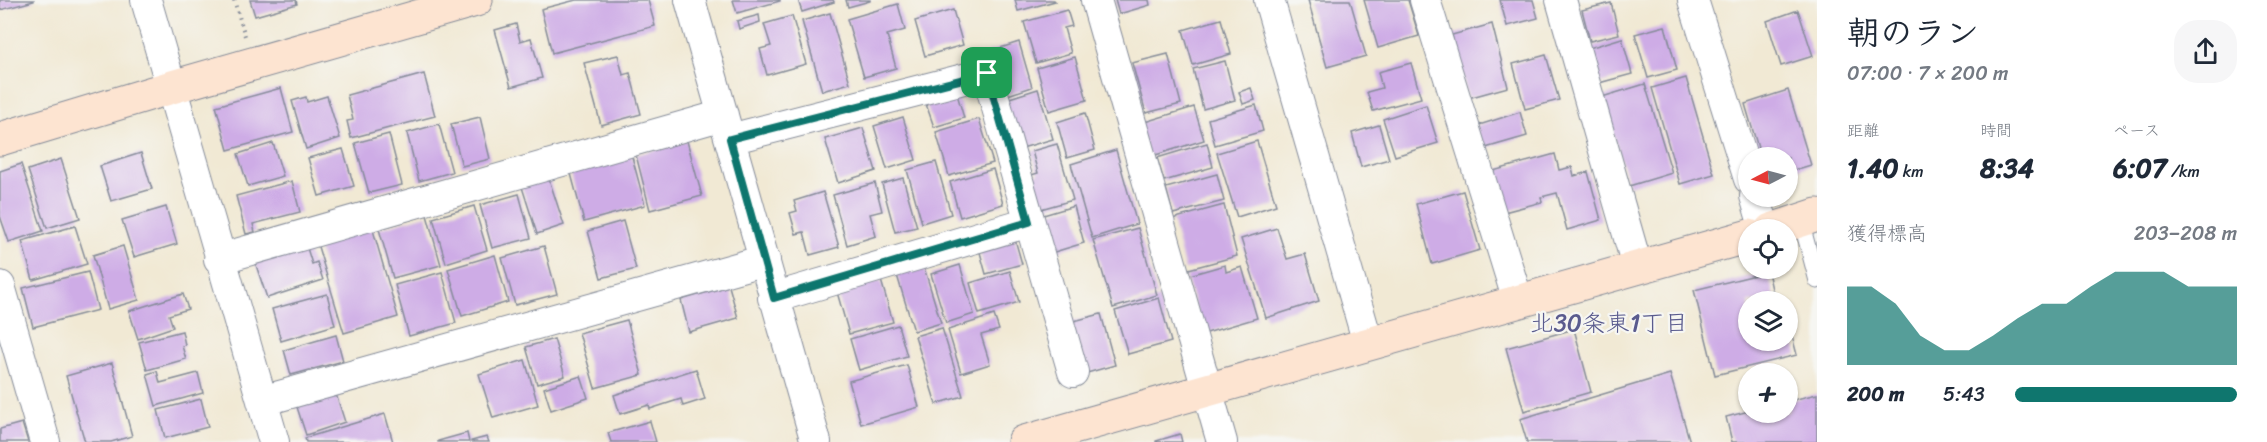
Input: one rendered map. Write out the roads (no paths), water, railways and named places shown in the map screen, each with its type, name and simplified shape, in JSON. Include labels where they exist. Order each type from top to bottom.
[{"type":"street","points":[[146,0],[219,259],[262,401],[271,441]]},
{"type":"street","points":[[0,139],[476,0]]},
{"type":"street","points":[[690,0],[816,442]]},
{"type":"street","points":[[1096,0],[1222,442]]},
{"type":"street","points":[[1269,0],[1368,343]]},
{"type":"street","points":[[1425,0],[1518,301]]},
{"type":"street","points":[[1561,0],[1637,266]]},
{"type":"street","points":[[1693,0],[1739,147]]},
{"type":"street","points":[[219,259],[726,127],[987,73],[1073,372]]},
{"type":"street","points":[[774,298],[1029,222]]},
{"type":"street","points":[[1024,442],[1738,239]]},
{"type":"street","points":[[262,401],[765,260]]},
{"type":"street","points":[[0,286],[45,442]]},
{"type":"lane","points":[[1798,228],[1817,281]]},
{"type":"district","name":"北30条東1丁目","points":[[1609,323]]}]
